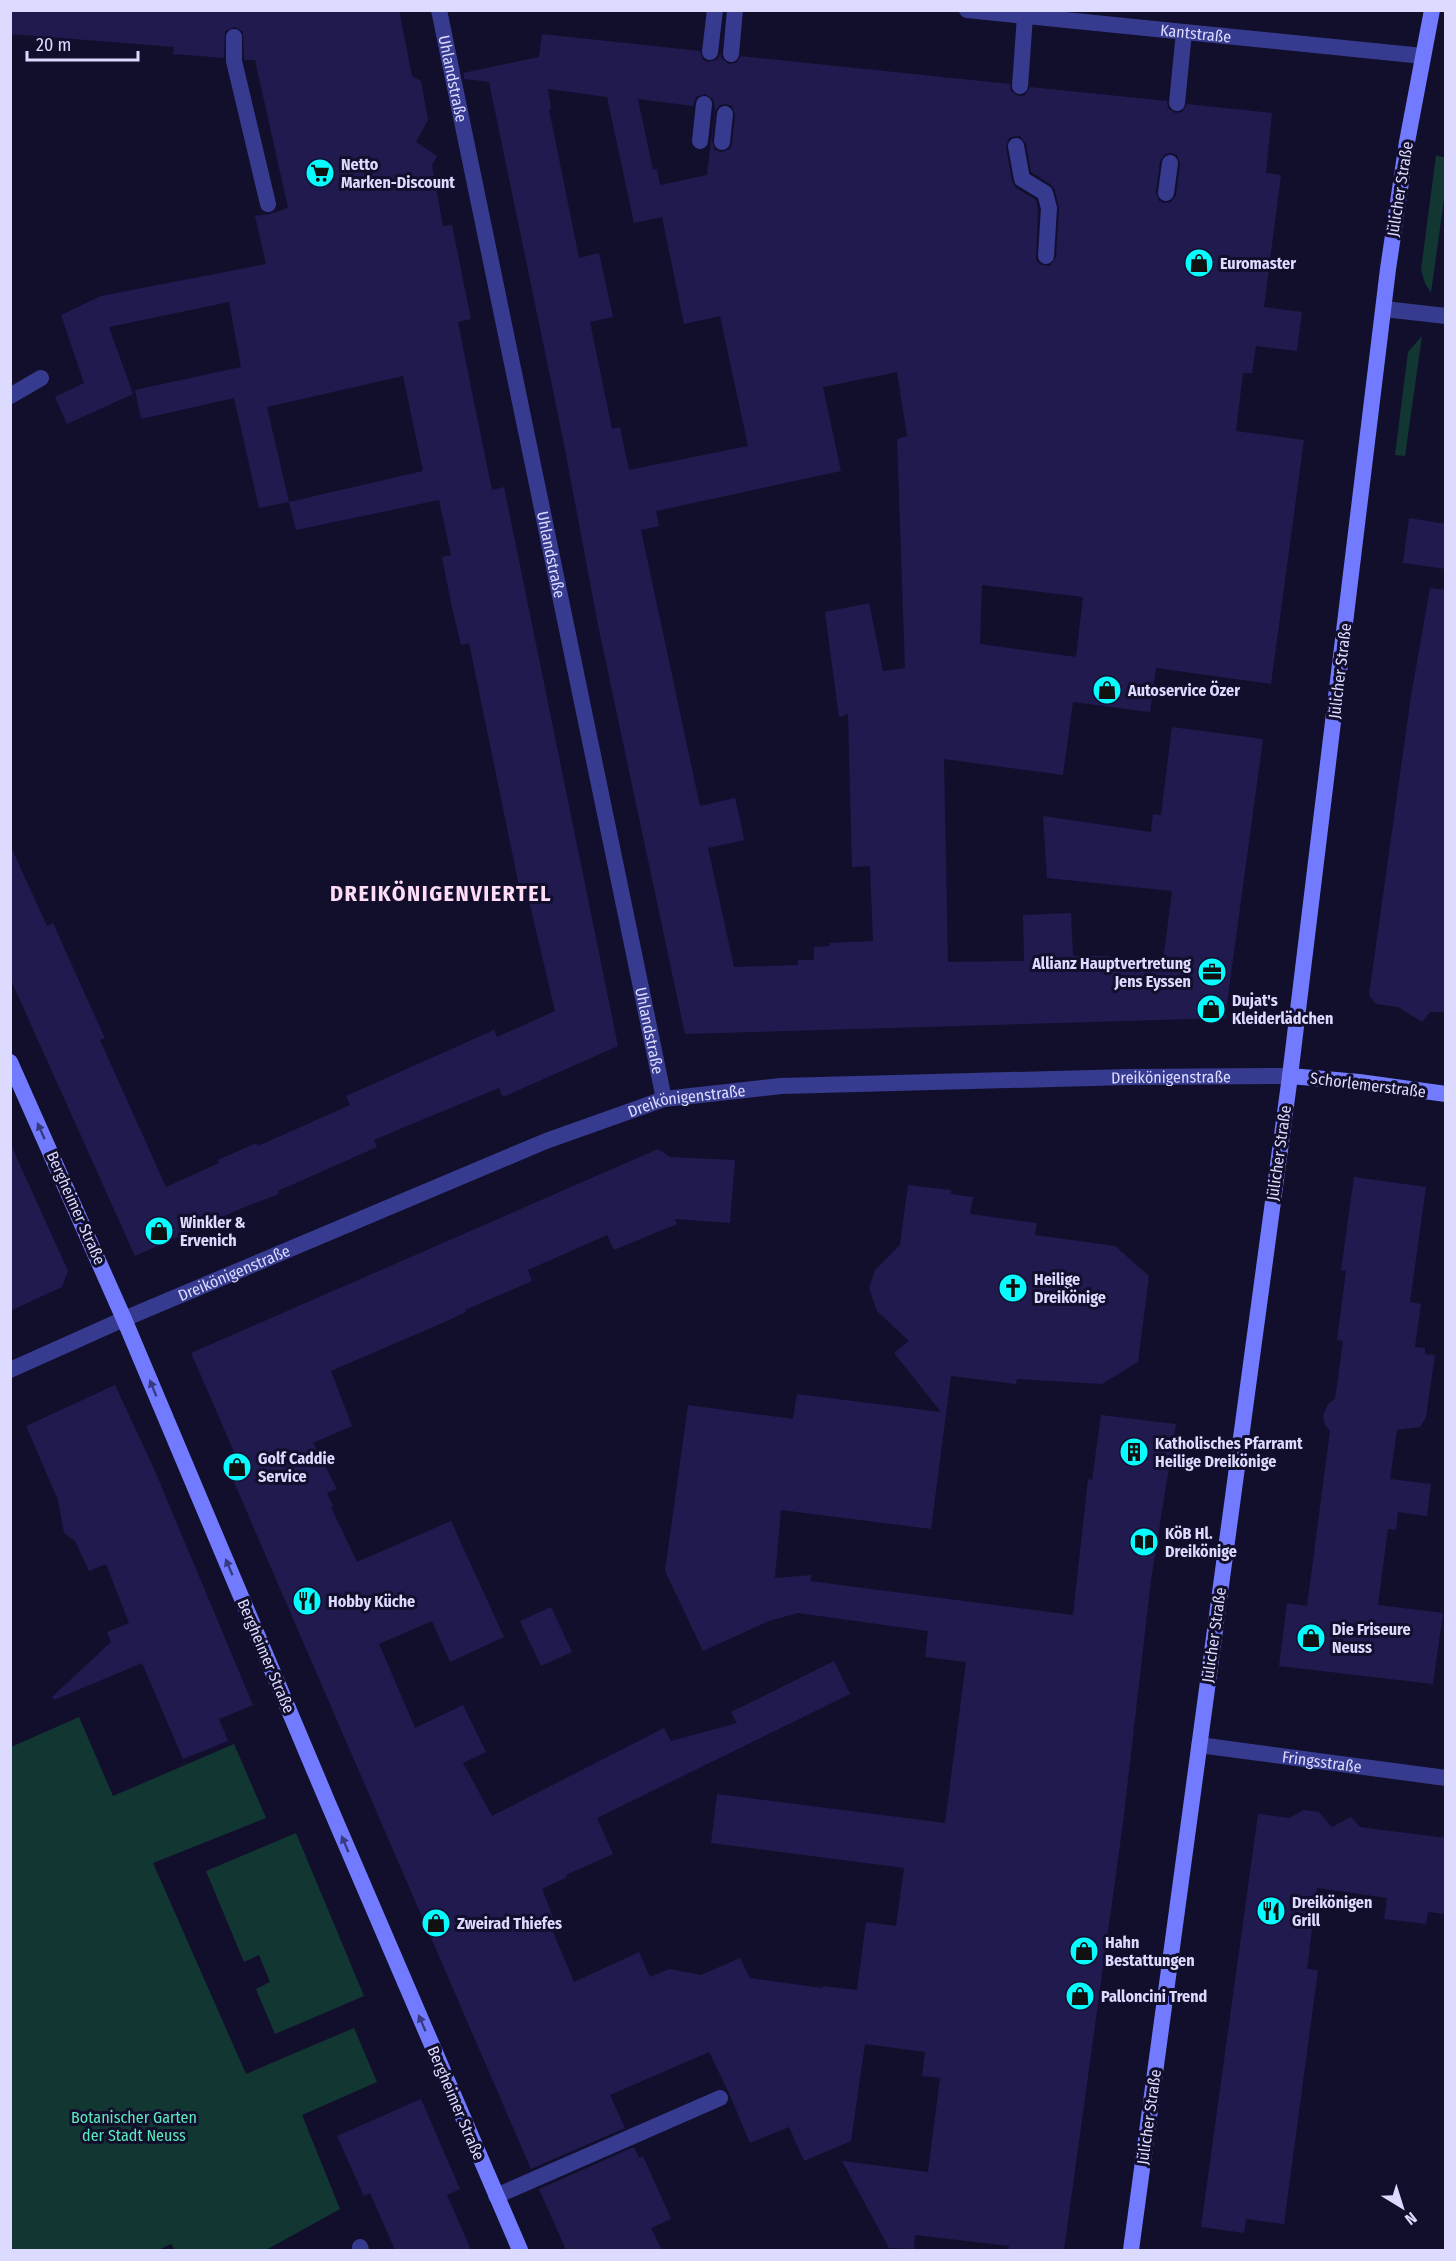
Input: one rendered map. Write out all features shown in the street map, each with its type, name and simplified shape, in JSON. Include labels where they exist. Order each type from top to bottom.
[{"type":"main road","name":"Jülicher Straße","points":[[1131,2250],[1290,1076],[1384,309],[1407,142],[1432,10]]},
{"type":"main road","name":"Bergheimer Straße","points":[[10,1062],[124,1318],[328,1803],[520,2250]]},
{"type":"main road","name":"Schorlemerstraße","points":[[1290,1076],[1359,1082],[1446,1094]]},
{"type":"street","name":"Uhlandstraße","points":[[439,10],[664,1099]]},
{"type":"street","points":[[710,52],[715,10]]},
{"type":"street","points":[[731,54],[735,10]]},
{"type":"street","name":"Kantstraße","points":[[967,10],[1423,56]]},
{"type":"street","points":[[1020,86],[1025,16]]},
{"type":"street","points":[[1177,103],[1184,32]]},
{"type":"street","points":[[234,37],[234,61],[268,204]]},
{"type":"street","points":[[700,141],[705,104]]},
{"type":"street","points":[[722,142],[724,114]]},
{"type":"street","points":[[1016,146],[1022,178],[1045,193],[1049,208],[1046,256]]},
{"type":"street","points":[[1167,193],[1170,163]]},
{"type":"street","points":[[1384,309],[1446,316]]},
{"type":"street","points":[[10,396],[41,378]]},
{"type":"street","name":"Dreikönigenstraße","points":[[10,1370],[124,1318],[546,1141],[664,1099],[781,1086],[1129,1077],[1290,1076]]},
{"type":"street","name":"Fringsstraße","points":[[1199,1745],[1446,1778]]},
{"type":"street","points":[[496,2196],[720,2098]]},
{"type":"green space","points":[[1436,155],[1445,158],[1445,192],[1431,293],[1421,270]]},
{"type":"green space","points":[[1422,336],[1405,456],[1395,455],[1408,352]]},
{"type":"green space","name":"Botanischer Garten der Stadt Neuss","points":[[79,1717],[113,1796],[234,1744],[266,1818],[153,1863],[246,2074],[354,2028],[377,2082],[302,2115],[340,2209],[266,2250],[175,2250],[171,2244],[158,2250],[11,2250],[11,1747]]},
{"type":"green space","points":[[296,1833],[364,1996],[275,2034],[256,1989],[270,1982],[259,1955],[244,1962],[206,1871]]},
{"type":"building","points":[[10,10],[399,10],[412,76],[421,81],[428,120],[416,142],[437,156],[432,165],[443,226],[452,225],[471,319],[458,322],[475,407],[492,490],[504,487],[618,1046],[503,1097],[499,1088],[374,1140],[377,1147],[278,1191],[279,1194],[135,1256],[10,978],[10,845],[47,926],[53,923],[105,1038],[100,1040],[166,1187],[256,1143],[258,1146],[350,1105],[346,1096],[494,1030],[497,1037],[555,1011],[529,901],[523,903],[519,886],[469,643],[461,645],[452,608],[442,557],[451,555],[439,500],[296,530],[289,502],[259,508],[234,398],[141,419],[135,390],[241,367],[229,302],[109,327],[133,394],[67,424],[55,397],[84,383],[61,315],[101,296],[266,264],[255,216],[288,208],[255,60],[244,60],[243,32],[235,27],[225,31],[224,58],[173,54],[174,47],[10,34]],"holes":[[[403,376],[423,471],[289,502],[267,407]]]},
{"type":"building","points":[[542,34],[700,51],[703,60],[709,62],[718,59],[720,53],[722,59],[729,64],[736,63],[741,56],[1010,84],[1011,91],[1019,96],[1025,95],[1030,87],[1167,101],[1168,108],[1175,113],[1182,112],[1187,104],[1272,113],[1266,173],[1281,175],[1264,307],[1302,312],[1297,351],[1256,346],[1252,373],[1243,373],[1236,431],[1304,440],[1271,684],[1156,668],[1150,712],[1073,702],[1063,775],[944,759],[948,962],[1024,961],[1023,915],[1071,913],[1073,956],[1109,956],[1110,971],[1162,969],[1172,891],[1047,878],[1043,816],[1151,832],[1153,814],[1161,815],[1172,727],[1263,739],[1225,1018],[685,1034],[598,625],[563,439],[489,82],[464,79],[463,73],[539,57]],"holes":[[[548,89],[607,97],[634,223],[662,217],[684,324],[720,316],[748,446],[629,470],[620,427],[612,429],[590,322],[613,317],[599,253],[579,258],[549,109],[551,109]],[[705,94],[713,99],[715,109],[707,175],[660,185],[657,169],[653,170],[638,99],[693,106],[696,97]],[[720,105],[732,106],[735,115],[732,144],[730,149],[721,152],[715,150],[712,141],[715,112]],[[1020,136],[1026,144],[1031,172],[1055,190],[1059,208],[1056,257],[1050,266],[1041,265],[1036,260],[1038,209],[1036,200],[1016,188],[1012,181],[1006,147],[1009,138]],[[1171,153],[1177,155],[1180,164],[1176,195],[1171,202],[1159,201],[1156,192],[1160,161],[1165,154]],[[897,372],[907,436],[897,439],[905,668],[883,671],[869,603],[825,612],[839,717],[848,714],[852,867],[870,866],[873,941],[829,943],[830,946],[814,947],[814,960],[798,960],[798,965],[734,967],[708,848],[744,840],[740,819],[735,798],[700,806],[641,530],[659,526],[656,511],[841,471],[823,387]],[[982,585],[1083,597],[1076,657],[980,644]]]},
{"type":"building","points":[[1409,518],[1446,524],[1446,569],[1403,563]]},
{"type":"building","points":[[1430,588],[1446,590],[1446,1012],[1430,1012],[1422,1022],[1398,1007],[1376,1004],[1369,995],[1411,696]]},
{"type":"building","points":[[10,1143],[68,1271],[62,1287],[10,1311]]},
{"type":"building","points":[[658,1149],[670,1157],[735,1160],[730,1223],[675,1219],[677,1224],[614,1250],[607,1235],[528,1270],[532,1281],[331,1371],[352,1426],[313,1443],[337,1489],[327,1493],[333,1506],[331,1507],[357,1562],[451,1521],[504,1637],[450,1662],[432,1621],[379,1644],[415,1728],[463,1705],[486,1752],[463,1763],[492,1816],[664,1728],[671,1741],[737,1723],[731,1712],[834,1661],[850,1694],[597,1818],[613,1854],[566,1875],[567,1877],[542,1889],[556,1925],[551,1927],[574,1982],[639,1952],[650,1977],[669,1969],[701,1975],[740,1958],[750,1978],[822,1988],[823,1986],[857,1990],[866,1922],[896,1926],[904,1868],[711,1843],[717,1794],[945,1823],[966,1662],[925,1657],[928,1631],[798,1613],[769,1621],[703,1651],[665,1571],[688,1405],[793,1419],[797,1394],[941,1412],[894,1353],[909,1341],[877,1311],[869,1288],[875,1270],[900,1245],[908,1185],[951,1190],[951,1194],[973,1197],[970,1214],[1037,1223],[1035,1235],[1115,1246],[1149,1276],[1138,1362],[1102,1384],[1017,1379],[1016,1384],[951,1376],[931,1529],[781,1510],[775,1578],[812,1575],[810,1581],[1073,1615],[1088,1479],[1092,1480],[1101,1415],[1176,1424],[1151,1580],[1123,1823],[1064,2250],[1008,2250],[1009,2246],[915,2235],[914,2249],[889,2248],[842,2161],[928,2172],[940,2078],[922,2076],[925,2052],[865,2044],[851,2141],[804,2161],[789,2127],[750,2143],[709,2052],[610,2095],[625,2128],[531,2169],[224,1459],[235,1454],[191,1353]]},
{"type":"building","points":[[1354,1177],[1426,1187],[1410,1302],[1421,1304],[1415,1347],[1425,1348],[1425,1354],[1435,1355],[1426,1417],[1420,1427],[1397,1430],[1390,1479],[1431,1484],[1427,1516],[1398,1512],[1396,1530],[1388,1529],[1378,1605],[1443,1613],[1433,1684],[1279,1666],[1287,1603],[1307,1606],[1330,1431],[1325,1425],[1323,1416],[1328,1404],[1335,1399],[1343,1341],[1337,1340],[1346,1271],[1341,1270]]},
{"type":"building","points":[[115,1385],[154,1469],[253,1705],[219,1719],[228,1741],[183,1759],[142,1663],[54,1700],[52,1697],[111,1642],[107,1632],[129,1623],[106,1564],[89,1571],[75,1541],[64,1533],[58,1500],[26,1426]]},
{"type":"building","points":[[551,1607],[572,1652],[541,1666],[520,1621]]},
{"type":"building","points":[[1304,1810],[1319,1812],[1332,1827],[1351,1817],[1360,1827],[1446,1838],[1446,1914],[1428,1912],[1426,1924],[1384,1919],[1387,1898],[1317,1888],[1307,1969],[1318,1970],[1284,2224],[1246,2219],[1244,2233],[1201,2227],[1258,1814],[1289,1818]]},
{"type":"building","points":[[421,2099],[460,2189],[447,2195],[471,2250],[395,2250],[370,2193],[364,2196],[337,2136]]},
{"type":"building","points":[[634,2147],[639,2158],[643,2156],[671,2219],[651,2228],[662,2250],[566,2250],[539,2189]]},
{"type":"place","name":"Netto Marken-Discount","points":[[320,173]]},
{"type":"place","name":"Euromaster","points":[[1199,263]]},
{"type":"place","name":"Autoservice Özer","points":[[1107,690]]},
{"type":"place","name":"Allianz Hauptvertretung Jens Eyssen","points":[[1212,972]]},
{"type":"place","name":"Dujat's Kleiderlädchen","points":[[1211,1009]]},
{"type":"place","name":"Winkler & Ervenich","points":[[159,1231]]},
{"type":"place","name":"Heilige Dreikönige","points":[[1013,1288]]},
{"type":"place","name":"Katholisches Pfarramt Heilige Dreikönige","points":[[1134,1452]]},
{"type":"place","name":"Golf Caddie Service","points":[[237,1467]]},
{"type":"place","name":"KöB Hl. Dreikönige","points":[[1144,1542]]},
{"type":"place","name":"Hobby Küche","points":[[307,1601]]},
{"type":"place","name":"Die Friseure Neuss","points":[[1311,1638]]},
{"type":"place","name":"Dreikönigen Grill","points":[[1271,1911]]},
{"type":"place","name":"Zweirad Thiefes","points":[[436,1923]]},
{"type":"place","name":"Hahn Bestattungen","points":[[1084,1951]]},
{"type":"place","name":"Palloncini Trend","points":[[1080,1996]]},
{"type":"district","name":"DREIKÖNIGENVIERTEL","points":[[441,893]]}]
